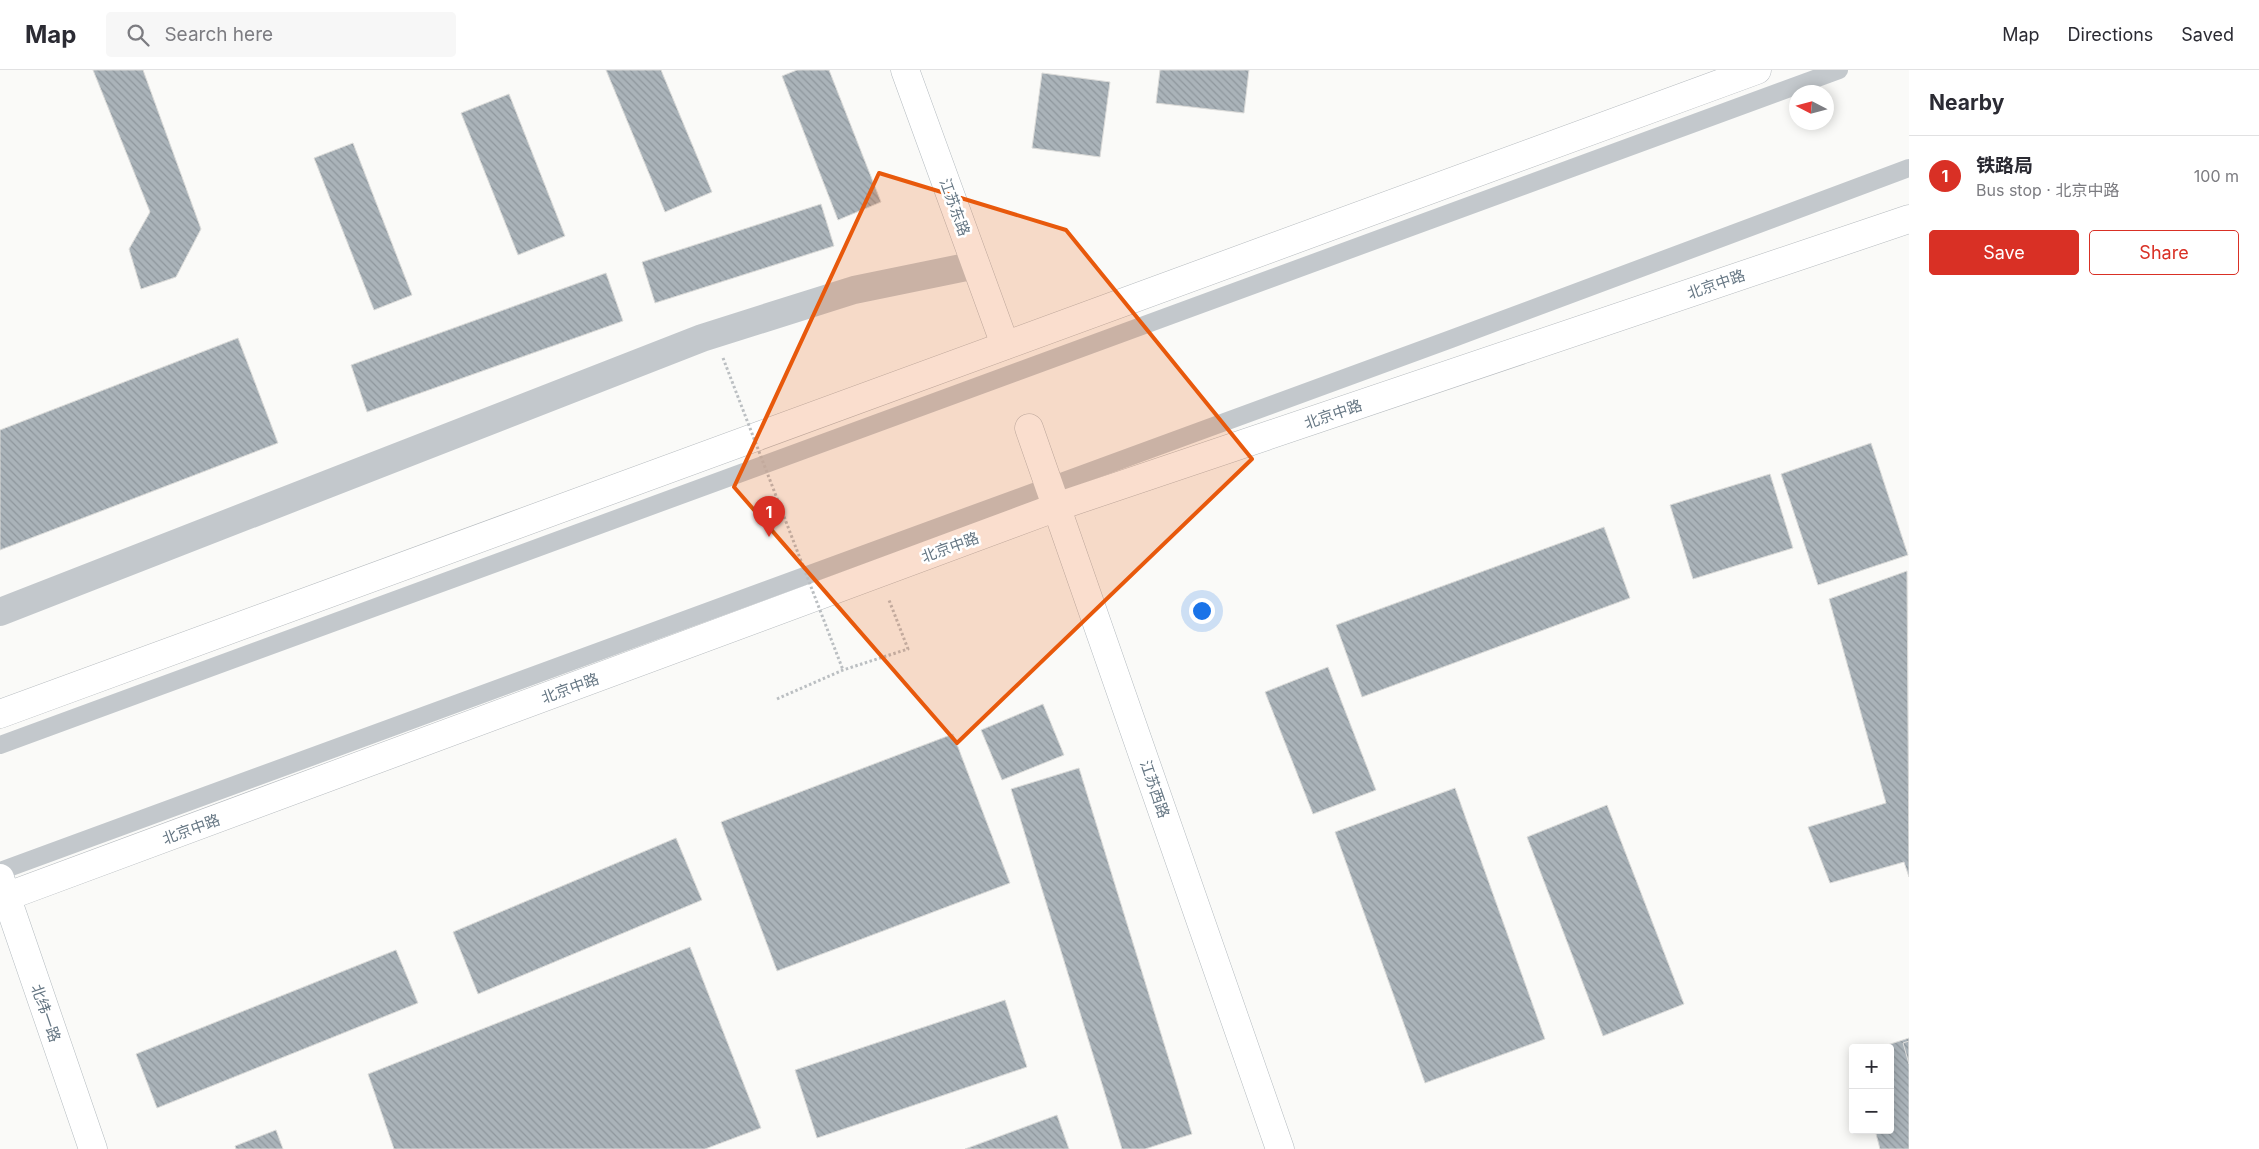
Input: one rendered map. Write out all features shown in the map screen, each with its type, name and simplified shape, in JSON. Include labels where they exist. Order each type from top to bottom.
[{"type":"main road","name":"江苏东路","points":[[905,70],[1005,345]]},
{"type":"main road","points":[[0,714],[1757,70]]},
{"type":"main road","name":"北京中路","points":[[2,891],[878,574],[1053,497],[1909,219]]},
{"type":"main road","name":"江苏西路","points":[[1029,428],[1280,1149]]},
{"type":"main road","name":"北纬一路","points":[[2,891],[93,1149]]},
{"type":"street","points":[[0,612],[702,338],[854,290],[976,265]]},
{"type":"lane","points":[[0,745],[1839,70]]},
{"type":"lane","points":[[0,871],[1053,497],[1909,168]]},
{"type":"path","points":[[723,358],[843,670]]},
{"type":"path","points":[[777,698],[843,670],[908,650],[878,574]]},
{"type":"highlighted area","points":[[879,173],[1066,230],[1252,459],[957,743],[734,487]]},
{"type":"building","points":[[93,70],[143,70],[201,229],[176,277],[141,289],[129,249],[150,212]]},
{"type":"building","points":[[606,70],[661,70],[712,192],[665,212]]},
{"type":"building","points":[[797,70],[829,70],[881,202],[838,220],[782,76]]},
{"type":"building","points":[[1160,70],[1249,70],[1244,113],[1156,103]]},
{"type":"building","points":[[1042,73],[1110,82],[1100,157],[1032,148]]},
{"type":"building","points":[[509,94],[565,236],[518,255],[461,113]]},
{"type":"building","points":[[353,143],[412,295],[374,310],[314,158]]},
{"type":"building","points":[[821,204],[834,246],[655,303],[642,262]]},
{"type":"building","points":[[606,273],[623,321],[367,412],[351,365]]},
{"type":"building","points":[[238,338],[278,443],[0,550],[0,430]]},
{"type":"building","points":[[1871,443],[1908,555],[1818,585],[1781,474]]},
{"type":"building","points":[[1770,474],[1793,548],[1693,579],[1670,505]]},
{"type":"building","points":[[1604,527],[1630,598],[1362,697],[1336,625]]},
{"type":"building","points":[[1907,571],[1909,877],[1904,862],[1830,883],[1808,827],[1886,803],[1829,599]]},
{"type":"building","points":[[1328,667],[1376,790],[1313,814],[1265,692]]},
{"type":"building","points":[[1043,704],[1064,755],[1002,780],[981,730]]},
{"type":"building","points":[[953,734],[1010,883],[777,971],[721,822]]},
{"type":"building","points":[[1079,768],[1192,1134],[1145,1149],[1122,1149],[1011,789]]},
{"type":"building","points":[[1455,788],[1545,1039],[1425,1083],[1335,832]]},
{"type":"building","points":[[1607,805],[1684,1004],[1603,1036],[1527,837]]},
{"type":"building","points":[[676,838],[702,900],[478,994],[453,932]]},
{"type":"building","points":[[690,947],[761,1128],[705,1149],[394,1149],[368,1074]]},
{"type":"building","points":[[396,950],[418,1003],[157,1108],[136,1054]]},
{"type":"building","points":[[1005,1000],[1027,1067],[817,1138],[795,1070]]},
{"type":"building","points":[[1909,1038],[1909,1149],[1880,1149],[1876,1134],[1894,1134],[1894,1044],[1890,1044]]},
{"type":"building","points":[[1909,1041],[1909,1064],[1903,1043]]},
{"type":"building","points":[[1057,1115],[1069,1149],[965,1149]]},
{"type":"building","points":[[276,1130],[283,1149],[236,1149],[235,1146]]},
{"type":"place","name":"铁路局","points":[[769,537]]}]
